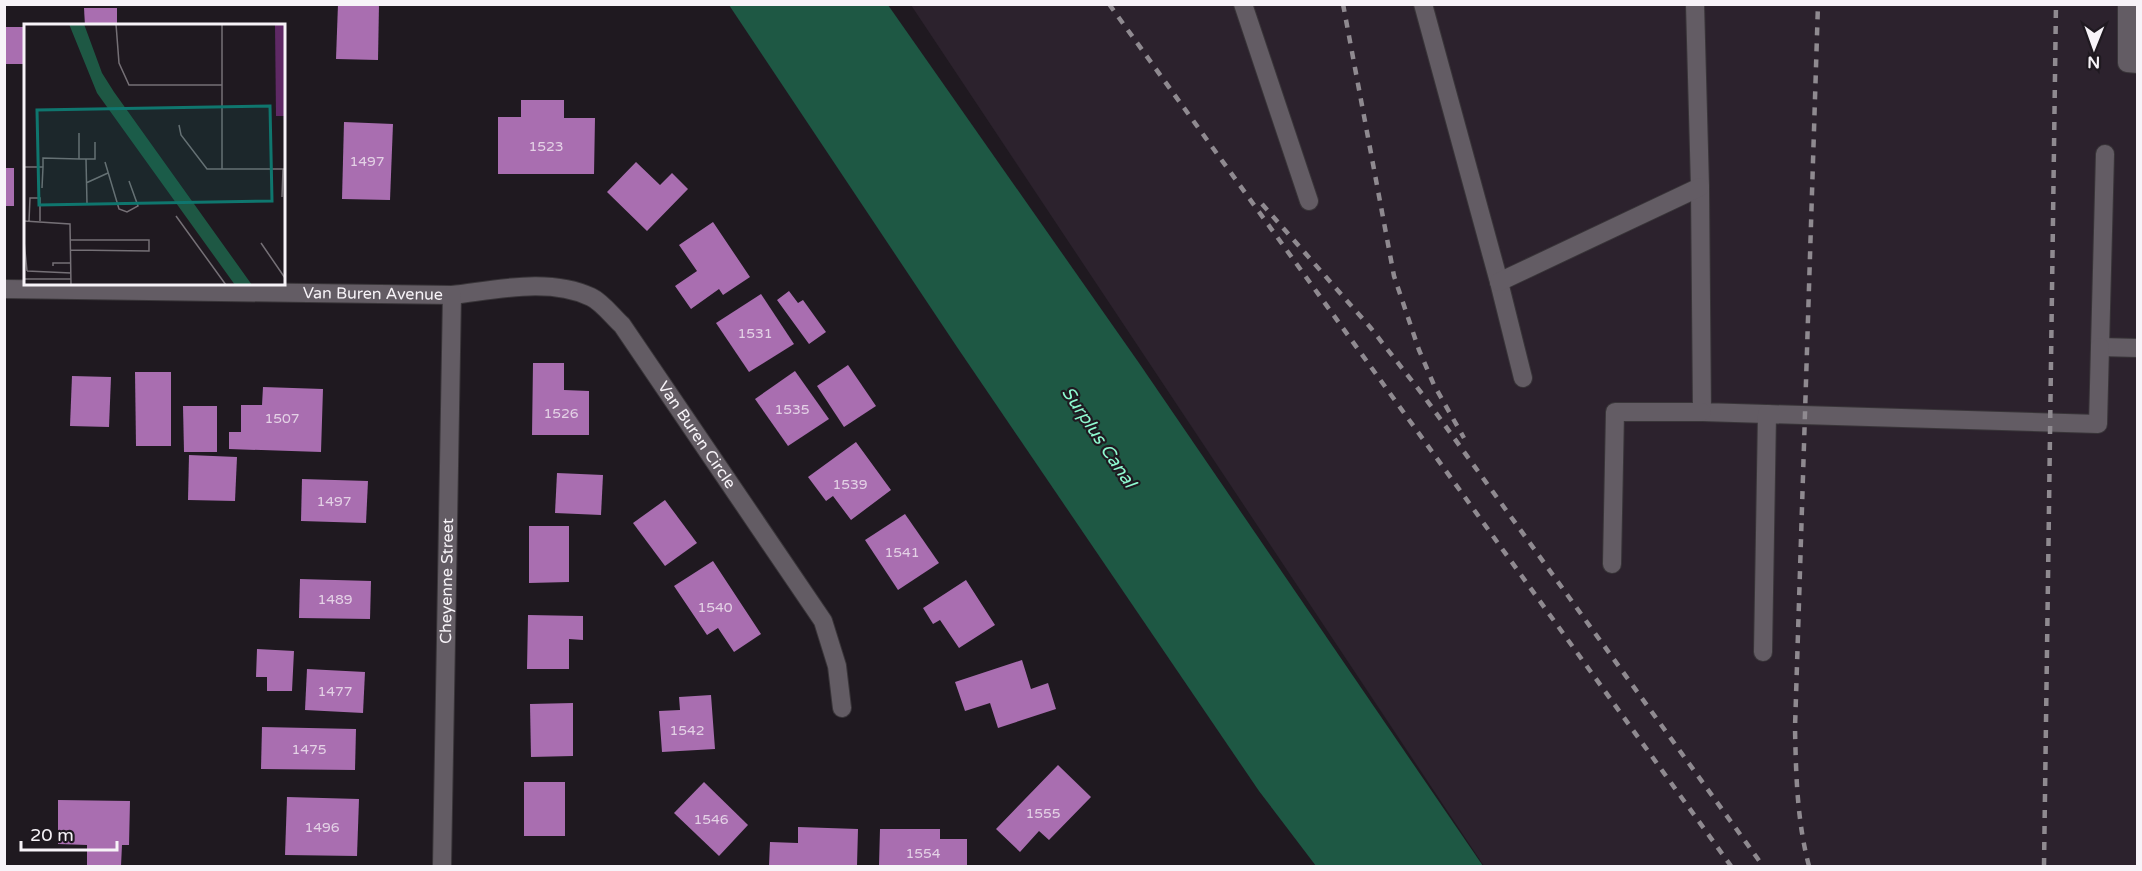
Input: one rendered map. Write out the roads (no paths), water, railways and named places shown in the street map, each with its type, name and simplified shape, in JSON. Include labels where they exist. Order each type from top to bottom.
[{"type":"street","points":[[1243,4],[1308,201]]},
{"type":"street","points":[[1423,4],[1523,378]]},
{"type":"street","points":[[1695,4],[1700,187],[1702,412]]},
{"type":"street","points":[[2127,4],[2127,63],[2138,64]]},
{"type":"street","points":[[1612,564],[1615,412],[1702,412],[2098,424],[2105,154]]},
{"type":"street","points":[[1499,282],[1700,187]]},
{"type":"street","name":"Van Buren Circle","points":[[452,295],[525,288],[559,288],[593,297],[622,326],[823,621],[837,666],[842,708]]},
{"type":"street","name":"Van Buren Avenue","points":[[4,289],[452,295]]},
{"type":"street","name":"Cheyenne Street","points":[[442,867],[452,295]]},
{"type":"street","points":[[2100,347],[2138,348]]},
{"type":"street","points":[[1763,652],[1767,414]]},
{"type":"water","name":"Surplus Canal","points":[[729,5],[888,5],[1139,363],[1483,866],[1316,866],[1259,791],[957,347]]},
{"type":"railway","points":[[1109,4],[1731,866]]},
{"type":"railway","points":[[1343,4],[1394,276],[1419,350],[1434,385],[1464,438]]},
{"type":"railway","points":[[1809,866],[1800,815],[1795,728],[1818,4]]},
{"type":"railway","points":[[2044,866],[2056,4]]},
{"type":"railway","points":[[1262,204],[1370,327],[1423,395],[1763,866]]}]
